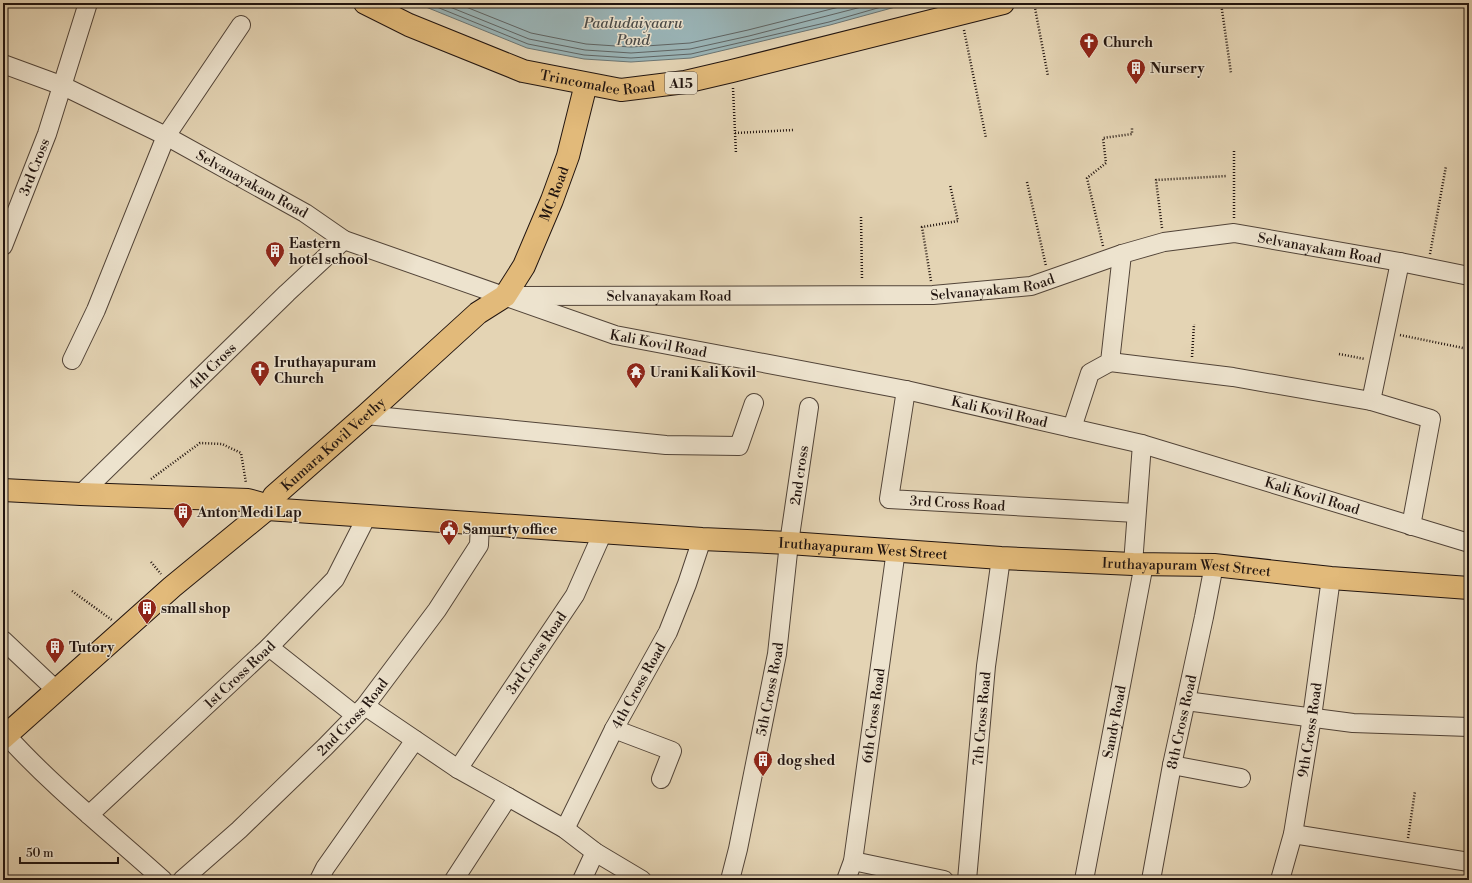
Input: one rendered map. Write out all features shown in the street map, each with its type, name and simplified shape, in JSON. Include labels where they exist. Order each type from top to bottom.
[{"type":"main road","name":"Trincomalee Road","points":[[365,3],[409,25],[524,71],[621,90],[684,82],[1004,3]]},
{"type":"main road","name":"MC Road","points":[[514,300],[524,266],[552,200],[568,156],[586,84]]},
{"type":"main road","name":"Kumara Kovil Veethy","points":[[5,737],[124,628],[172,587],[258,504],[274,496],[366,416],[478,313],[514,300]]},
{"type":"main road","name":"Iruthayapuram West Street","points":[[3,490],[258,504],[367,516],[1001,558],[1139,564],[1214,565],[1331,578],[1469,588]]},
{"type":"street","name":"3rd Cross","points":[[3,246],[47,134],[88,3]]},
{"type":"street","points":[[72,360],[96,310],[166,136],[240,25]]},
{"type":"street","name":"Selvanayakam Road","points":[[3,64],[63,86],[166,136],[305,213],[344,240],[514,300],[933,295],[1031,286],[1114,257],[1164,242],[1234,233],[1400,262],[1469,276]]},
{"type":"street","name":"4th Cross","points":[[82,494],[287,293],[344,240]]},
{"type":"street","points":[[1110,362],[1114,257]]},
{"type":"street","points":[[1371,401],[1400,262]]},
{"type":"street","name":"Kali Kovil Road","points":[[514,300],[615,335],[906,390],[1142,444],[1469,543]]},
{"type":"street","points":[[1072,428],[1090,374],[1110,362],[1233,376],[1371,401],[1431,419],[1411,526]]},
{"type":"street","name":"3rd Cross Road","points":[[906,390],[889,499],[1136,513]]},
{"type":"street","points":[[366,416],[666,445],[739,446],[754,403]]},
{"type":"street","name":"2nd cross","points":[[789,543],[809,407]]},
{"type":"street","points":[[1139,564],[1136,513],[1142,444]]},
{"type":"street","name":"1st Cross Road","points":[[89,815],[269,648],[335,579],[367,516]]},
{"type":"street","name":"2nd Cross Road","points":[[182,880],[245,824],[360,711],[437,610],[479,544],[480,523]]},
{"type":"street","name":"3rd Cross Road","points":[[458,769],[575,595],[603,532]]},
{"type":"street","name":"4th Cross Road","points":[[565,829],[614,729],[668,632],[687,584],[702,539]]},
{"type":"street","name":"5th Cross Road","points":[[730,880],[740,841],[776,654],[789,543]]},
{"type":"street","name":"6th Cross Road","points":[[846,880],[853,861],[896,550]]},
{"type":"street","name":"7th Cross Road","points":[[967,880],[986,666],[1001,558]]},
{"type":"street","name":"Sandy Road","points":[[1084,880],[1139,564]]},
{"type":"street","name":"8th Cross Road","points":[[1151,880],[1172,765],[1214,565]]},
{"type":"street","name":"9th Cross Road","points":[[1280,880],[1293,834],[1312,717],[1331,578]]},
{"type":"street","points":[[3,640],[56,690]]},
{"type":"street","points":[[269,648],[360,711],[415,740],[458,769],[565,829],[595,852],[642,880]]},
{"type":"street","points":[[1186,701],[1353,723],[1469,727]]},
{"type":"street","points":[[614,729],[672,751],[661,779]]},
{"type":"street","points":[[5,737],[89,815],[163,880]]},
{"type":"street","points":[[319,880],[325,868],[415,740]]},
{"type":"street","points":[[1172,765],[1241,778]]},
{"type":"street","points":[[454,880],[508,797]]},
{"type":"street","points":[[1293,834],[1469,862]]},
{"type":"street","points":[[582,880],[595,852]]},
{"type":"street","points":[[853,861],[944,880]]},
{"type":"path","points":[[1034,3],[1048,76]]},
{"type":"path","points":[[1221,3],[1231,72]]},
{"type":"path","points":[[961,14],[986,138]]},
{"type":"path","points":[[732,71],[736,154]]},
{"type":"path","points":[[1114,257],[1087,178],[1106,163],[1103,138],[1132,134],[1132,127]]},
{"type":"path","points":[[735,133],[793,130]]},
{"type":"path","points":[[1234,152],[1234,233]]},
{"type":"path","points":[[1428,268],[1446,166]]},
{"type":"path","points":[[1164,242],[1156,180],[1227,176]]},
{"type":"path","points":[[1027,182],[1050,280]]},
{"type":"path","points":[[933,295],[922,227],[958,221],[950,185]]},
{"type":"path","points":[[861,217],[862,295]]},
{"type":"path","points":[[1191,372],[1194,324]]},
{"type":"path","points":[[1386,332],[1468,349]]},
{"type":"path","points":[[1339,354],[1380,362]]},
{"type":"path","points":[[128,496],[200,443],[222,444],[241,453],[258,504]]},
{"type":"path","points":[[72,591],[124,628]]},
{"type":"path","points":[[1406,852],[1415,791]]},
{"type":"water","name":"Paaludaiyaaru Pond","points":[[416,3],[910,3],[830,25],[691,58],[631,62],[584,59],[527,48]]},
{"type":"place","name":"Church","points":[[1089,59]]},
{"type":"place","name":"Nursery","points":[[1136,85]]},
{"type":"place","name":"Eastern hotel school","points":[[275,268]]},
{"type":"place","name":"Iruthayapuram Church","points":[[260,387]]},
{"type":"place","name":"Urani Kali Kovil","points":[[636,389]]},
{"type":"place","name":"Anton Medi Lap","points":[[183,529]]},
{"type":"place","name":"Samurty office","points":[[449,546]]},
{"type":"place","name":"small shop","points":[[147,625]]},
{"type":"place","name":"Tutory","points":[[55,664]]},
{"type":"place","name":"dog shed","points":[[763,777]]}]
